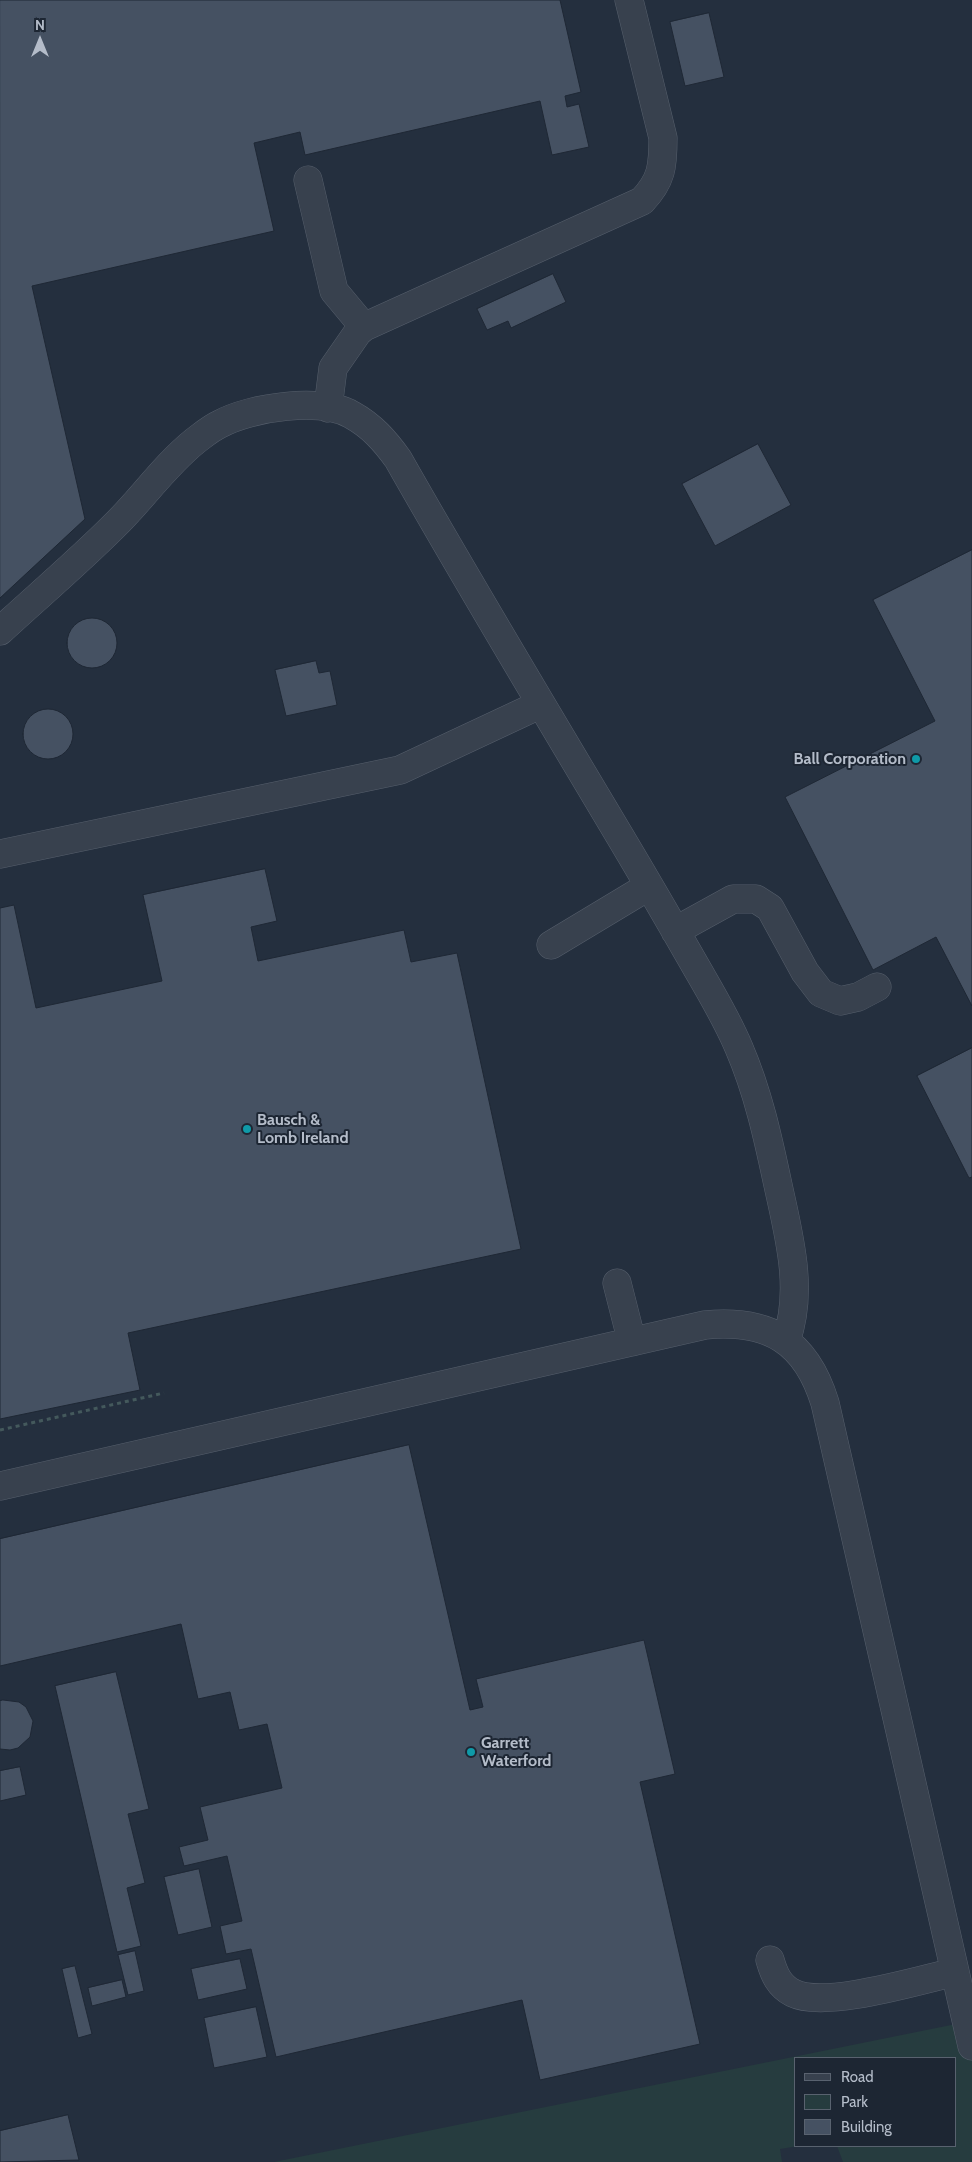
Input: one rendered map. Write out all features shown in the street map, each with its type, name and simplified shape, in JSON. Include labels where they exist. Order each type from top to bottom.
[{"type":"lane","points":[[328,408],[333,368],[358,332],[364,327],[642,201],[655,187],[663,161],[663,138],[628,0]]},
{"type":"lane","points":[[308,180],[334,291],[364,327]]},
{"type":"lane","points":[[0,631],[113,527],[175,459],[220,424],[245,414],[273,408],[302,406],[328,408],[350,413],[369,425],[389,447],[649,886],[724,1016],[738,1045],[751,1076],[766,1130],[793,1265],[795,1301],[786,1341]]},
{"type":"lane","points":[[0,854],[400,770],[541,704]]},
{"type":"lane","points":[[551,945],[649,886]]},
{"type":"lane","points":[[675,931],[733,898],[756,899],[770,908],[805,972],[820,993],[840,1001],[858,997],[877,987]]},
{"type":"lane","points":[[617,1283],[632,1342]]},
{"type":"lane","points":[[0,1486],[705,1325],[722,1323],[755,1327],[771,1332],[786,1341],[800,1353],[812,1368],[826,1403],[972,2046]]},
{"type":"lane","points":[[770,1960],[776,1978],[781,1984],[794,1994],[811,1999],[854,1994],[955,1972]]},
{"type":"path","points":[[0,1430],[164,1393]]},
{"type":"green space","points":[[966,2022],[972,2049],[972,2162],[843,2162],[837,2147],[957,2147],[957,2057],[794,2057],[794,2147],[780,2149],[782,2162],[274,2162]]},
{"type":"building","points":[[0,0],[560,0],[581,92],[565,96],[567,107],[579,104],[589,147],[552,155],[540,101],[305,155],[300,132],[254,143],[274,231],[32,286],[85,519],[0,598]]},
{"type":"building","points":[[709,13],[724,77],[685,86],[670,22]]},
{"type":"building","points":[[553,274],[566,302],[511,328],[508,321],[487,330],[477,309]]},
{"type":"building","points":[[758,444],[791,505],[715,546],[682,484]]},
{"type":"building","name":"Ball Corporation","points":[[972,550],[972,1006],[936,937],[873,970],[785,797],[935,721],[873,600]]},
{"type":"building","points":[[87,618],[97,618],[110,625],[117,638],[117,648],[110,661],[97,668],[87,668],[78,664],[71,657],[67,648],[67,638],[71,629],[78,622]]},
{"type":"building","points":[[316,661],[319,673],[330,671],[337,705],[286,716],[275,670]]},
{"type":"building","points":[[43,709],[53,709],[66,716],[73,729],[73,739],[66,752],[53,759],[43,759],[34,755],[27,748],[23,739],[23,729],[27,720],[34,713]]},
{"type":"building","name":"Bausch & Lomb Ireland","points":[[265,869],[277,921],[251,927],[258,961],[404,930],[411,962],[457,953],[521,1249],[128,1333],[140,1390],[0,1419],[0,908],[14,905],[36,1008],[162,981],[143,895]]},
{"type":"building","points":[[972,1048],[972,1177],[969,1178],[917,1076]]},
{"type":"building","name":"Garrett Waterford","points":[[409,1445],[470,1710],[483,1707],[476,1679],[644,1640],[675,1774],[640,1782],[700,2044],[540,2080],[522,2000],[276,2057],[251,1949],[226,1954],[220,1926],[242,1921],[227,1856],[184,1866],[179,1847],[208,1840],[200,1807],[282,1788],[267,1724],[239,1730],[230,1692],[198,1699],[181,1624],[0,1666],[0,1539]]},
{"type":"building","points":[[116,1672],[149,1809],[128,1814],[145,1883],[127,1888],[141,1946],[117,1952],[55,1686]]},
{"type":"building","points":[[0,1701],[19,1702],[26,1707],[33,1721],[30,1737],[18,1748],[10,1750],[0,1749]]},
{"type":"building","points":[[20,1767],[26,1795],[0,1801],[0,1771]]},
{"type":"building","points":[[199,1869],[212,1927],[178,1935],[164,1877]]},
{"type":"building","points":[[135,1951],[144,1991],[128,1995],[118,1955]]},
{"type":"building","points":[[240,1959],[247,1989],[198,2000],[191,1969]]},
{"type":"building","points":[[75,1966],[92,2034],[78,2038],[62,1969]]},
{"type":"building","points":[[122,1980],[126,1997],[92,2006],[88,1988]]},
{"type":"building","points":[[256,2007],[267,2057],[214,2068],[204,2018]]},
{"type":"building","points":[[68,2115],[79,2160],[0,2162],[0,2131]]},
{"type":"place","name":"Ball Corporation","points":[[916,759]]},
{"type":"place","name":"Bausch & Lomb Ireland","points":[[247,1129]]},
{"type":"place","name":"Garrett Waterford","points":[[471,1752]]}]
